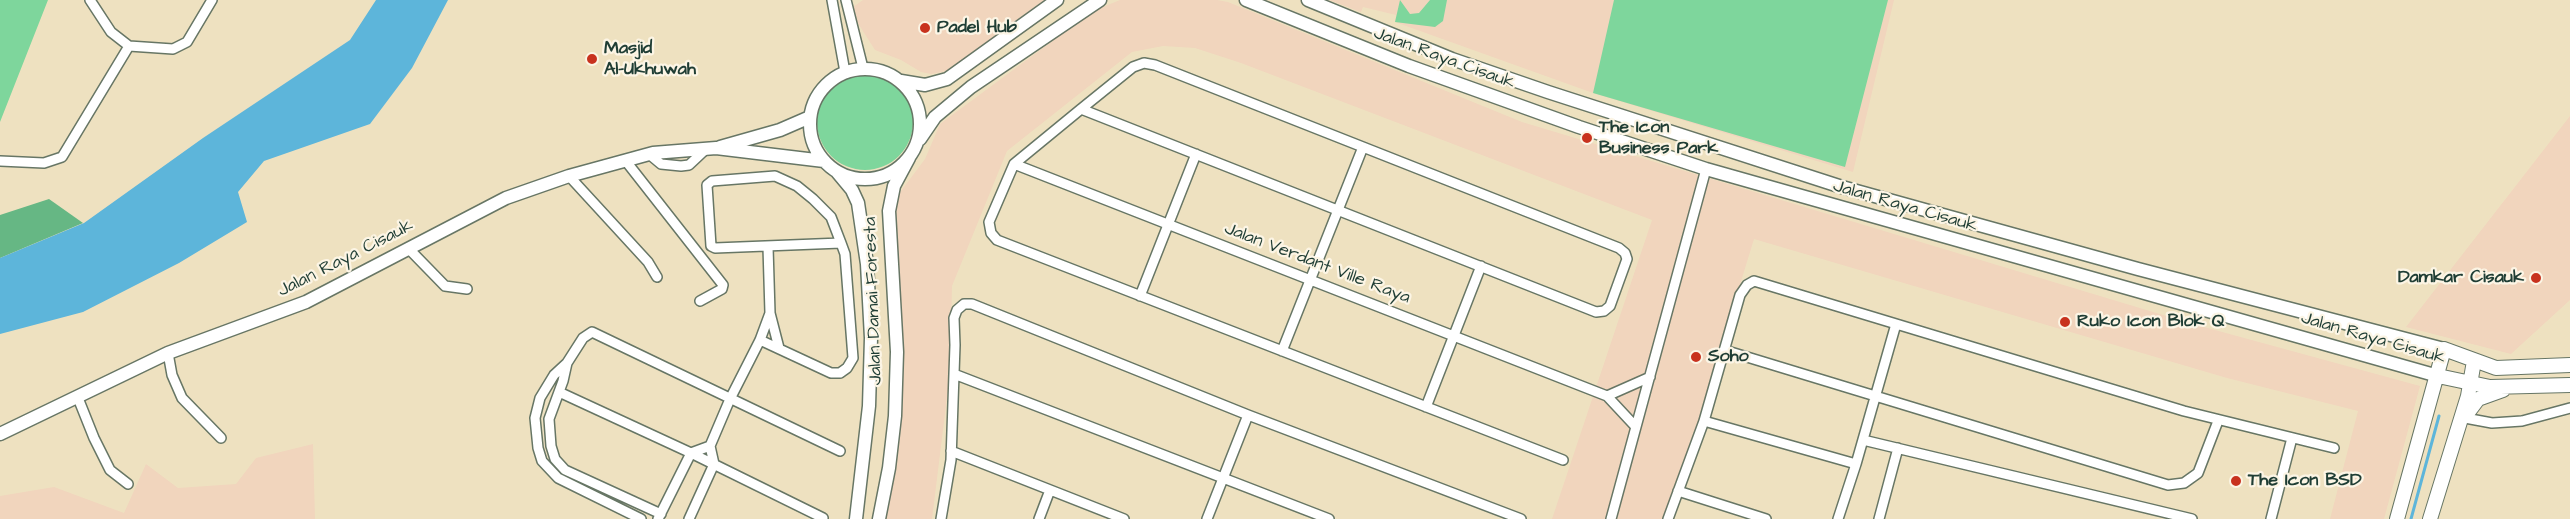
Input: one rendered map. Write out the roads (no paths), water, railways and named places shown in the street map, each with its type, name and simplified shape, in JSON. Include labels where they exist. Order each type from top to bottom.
[{"type":"main road","points":[[1057,0],[947,79],[925,86],[901,81],[883,71],[863,68],[845,72],[828,82],[816,98],[810,117],[812,140],[824,161],[837,172],[852,178],[868,179],[884,176],[898,169],[909,158],[935,117],[971,87],[1100,0]]},
{"type":"main road","name":"Jalan Raya Cisauk","points":[[1246,0],[1416,68],[1579,127],[1706,169],[2470,385],[2570,386]]},
{"type":"main road","name":"Jalan Raya Cisauk","points":[[1308,0],[1398,38],[1516,81],[1842,187],[2138,269],[2444,349],[2474,361],[2506,368],[2570,366]]},
{"type":"main road","points":[[901,81],[915,98],[921,120],[918,142]]},
{"type":"main road","name":"Jalan Raya Cisauk","points":[[711,149],[780,130],[810,117]]},
{"type":"main road","name":"Jalan Raya Cisauk","points":[[0,434],[168,353],[306,302],[506,198],[569,176],[649,154],[711,149],[824,161]]},
{"type":"main road","name":"Jalan Damai Foresta","points":[[879,519],[890,468],[897,363],[889,211],[894,186],[909,158]]},
{"type":"main road","name":"Jalan Damai Foresta","points":[[837,172],[852,190],[858,203],[863,224],[869,296],[871,338],[869,406],[856,519]]},
{"type":"main road","points":[[2397,519],[2444,349]]},
{"type":"main road","points":[[2430,519],[2470,385],[2474,361]]},
{"type":"main road","points":[[2456,432],[2478,399],[2510,387]]},
{"type":"street","points":[[90,0],[111,32],[129,46],[173,49],[188,42],[212,0]]},
{"type":"street","points":[[832,0],[845,72]]},
{"type":"street","points":[[846,0],[863,68]]},
{"type":"street","points":[[0,161],[44,163],[62,157],[129,46]]},
{"type":"street","points":[[1081,109],[1600,312],[1611,306],[1626,256],[1619,248],[1155,65],[1144,63],[1133,67],[1081,109],[1014,164],[989,222],[991,233],[997,240],[1563,460]]},
{"type":"street","points":[[1282,351],[1363,147]]},
{"type":"street","points":[[1140,296],[1196,154]]},
{"type":"street","points":[[625,160],[723,285],[722,289],[700,301]]},
{"type":"street","name":"Jalan Verdant Ville Raya","points":[[1014,164],[1607,396],[1635,426]]},
{"type":"street","points":[[1611,519],[1706,169]]},
{"type":"street","points":[[569,176],[648,262],[657,277]]},
{"type":"street","points":[[760,340],[831,373],[840,373],[848,368],[853,358],[844,254],[841,243],[831,217],[797,186],[775,176],[712,181],[707,185],[711,246],[715,248],[841,243]]},
{"type":"street","points":[[768,247],[770,313],[779,348]]},
{"type":"street","points":[[408,248],[445,286],[467,289]]},
{"type":"street","points":[[1426,407],[1481,266]]},
{"type":"street","points":[[1668,519],[1704,421],[1740,295],[1747,285],[1754,281],[2218,421],[2334,448]]},
{"type":"street","points":[[941,519],[951,451],[954,318],[957,310],[964,304],[972,304],[1248,415],[1521,519]]},
{"type":"street","points":[[689,519],[714,464],[710,446],[730,399],[760,340],[770,313]]},
{"type":"street","points":[[1838,519],[1896,324]]},
{"type":"street","points":[[641,519],[558,478],[542,461],[535,418],[545,388],[567,363],[583,338],[592,332],[840,451]]},
{"type":"street","points":[[1724,350],[2168,485],[2184,483],[2198,473],[2218,421]]},
{"type":"street","points":[[168,353],[172,375],[182,398],[221,438]]},
{"type":"street","points":[[567,363],[551,412],[549,427],[553,453],[557,463],[565,470],[660,516],[691,453],[710,446]]},
{"type":"street","points":[[954,374],[1329,519]]},
{"type":"street","points":[[1607,396],[1650,378]]},
{"type":"street","points":[[559,392],[691,453],[823,518]]},
{"type":"street","points":[[78,398],[110,470],[128,484]]},
{"type":"street","points":[[2465,418],[2492,423],[2522,421],[2570,408]]},
{"type":"street","points":[[1207,519],[1248,415]]},
{"type":"street","points":[[1704,421],[1856,464]]},
{"type":"street","points":[[2271,519],[2292,438]]},
{"type":"street","points":[[1863,440],[2192,519]]},
{"type":"street","points":[[1879,519],[1898,448]]},
{"type":"street","points":[[951,451],[1124,519]]},
{"type":"street","points":[[558,478],[565,470]]},
{"type":"street","points":[[1039,519],[1050,490]]},
{"type":"street","points":[[1678,491],[1766,519]]},
{"type":"water","points":[[376,0],[448,0],[412,68],[370,124],[264,161],[238,192],[247,222],[179,263],[83,312],[0,334],[0,258],[84,223],[203,138],[350,40]]},
{"type":"waterway","points":[[2411,519],[2439,416]]},
{"type":"place","name":"Padel Hub","points":[[925,28]]},
{"type":"place","name":"Masjid Al-Ukhuwah","points":[[592,59]]},
{"type":"place","name":"The Icon Business Park","points":[[1587,138]]},
{"type":"place","name":"Damkar Cisauk","points":[[2536,278]]},
{"type":"place","name":"Ruko Icon Blok Q","points":[[2065,322]]},
{"type":"place","name":"Soho","points":[[1696,357]]},
{"type":"place","name":"The Icon BSD","points":[[2236,481]]}]
